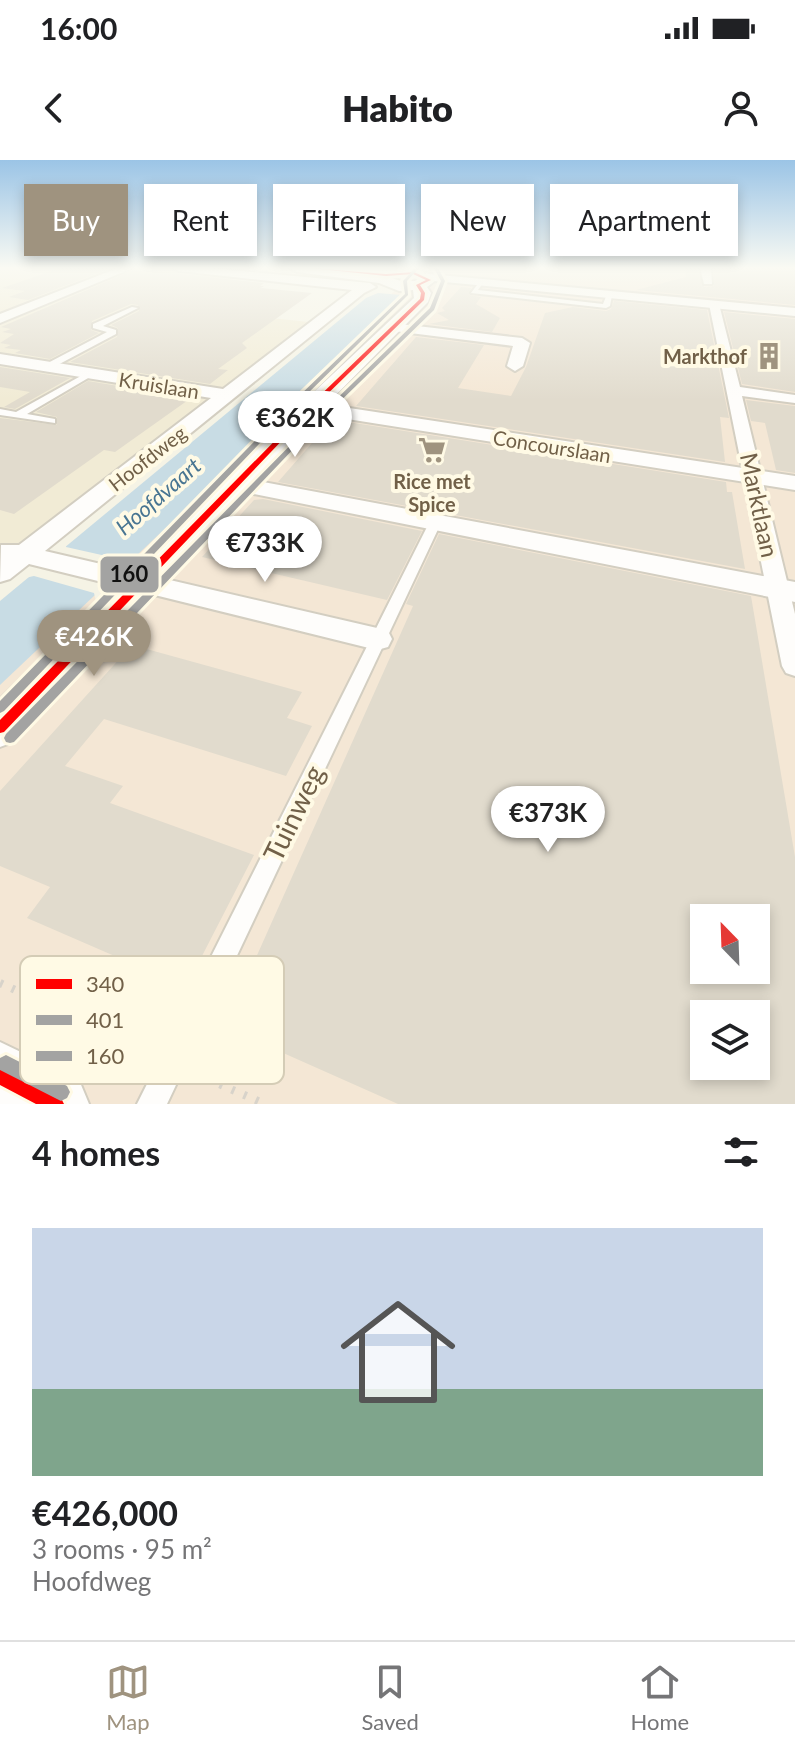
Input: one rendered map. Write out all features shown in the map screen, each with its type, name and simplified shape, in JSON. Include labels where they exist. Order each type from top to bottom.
[{"type":"street","name":"Hoofdweg","points":[[0,573],[336,312]]},
{"type":"street","points":[[0,728],[131,581],[237,484],[391,327],[401,312]]},
{"type":"street","name":"Marktlaan","points":[[716,312],[755,477],[786,591],[795,666]]},
{"type":"street","points":[[391,327],[522,343],[515,366]]},
{"type":"street","name":"Kruislaan","points":[[0,359],[227,395]]},
{"type":"street","points":[[735,391],[795,399]]},
{"type":"street","name":"Concourslaan","points":[[310,408],[795,483]]},
{"type":"street","points":[[237,484],[786,591]]},
{"type":"street","points":[[21,554],[377,639]]},
{"type":"street","points":[[0,1076],[55,1104]]},
{"type":"lane","name":"Kruislaan","points":[[47,367],[113,332],[96,326],[125,312]]},
{"type":"lane","name":"Kruislaan","points":[[18,415],[91,374]]},
{"type":"lane","points":[[0,412],[51,421]]},
{"type":"lane","name":"Tuinweg","points":[[224,956],[435,523]]},
{"type":"lane","name":"Tuinweg","points":[[152,1104],[162,1084]]},
{"type":"path","points":[[0,983],[20,992]]},
{"type":"path","points":[[220,1084],[265,1104]]},
{"type":"shaded area","points":[[0,312],[212,312],[318,323],[0,575]]},
{"type":"shaded area","points":[[371,312],[795,312],[795,1104],[0,1104],[0,641]]},
{"type":"water","name":"Hoofdvaart","points":[[349,312],[384,312],[229,468],[0,685],[0,601]]},
{"type":"pier","points":[[66,541],[66,547],[124,560],[143,556],[96,601],[94,593],[34,576],[20,579]]},
{"type":"building","points":[[36,312],[113,312],[92,321],[91,330],[99,333],[50,359],[4,348],[11,345],[0,343],[14,334],[2,332],[11,329],[1,327]]},
{"type":"building","points":[[137,312],[285,312],[242,343],[247,348],[218,369],[228,370],[210,384],[70,362],[117,337],[118,328],[111,325]]},
{"type":"building","points":[[490,312],[500,318],[492,332],[429,324],[449,320],[437,313]]},
{"type":"building","points":[[707,312],[729,418],[720,417],[725,462],[356,406],[416,337],[484,345],[458,388],[511,396],[526,367],[545,313]]},
{"type":"building","name":"Markthof","points":[[724,312],[795,319],[795,392],[742,384]]},
{"type":"building","points":[[0,367],[70,378],[15,409],[4,407],[30,392],[0,387]]},
{"type":"building","points":[[88,381],[191,398],[115,452],[104,450],[14,514],[0,510],[0,418],[57,425],[57,417],[36,412]]},
{"type":"building","points":[[746,400],[795,406],[795,473],[776,470],[765,423],[751,421]]},
{"type":"building","points":[[342,421],[726,482],[727,492],[732,492],[745,569],[278,482],[325,428],[334,430]]},
{"type":"building","points":[[263,499],[422,531],[387,600],[202,557],[254,500]]},
{"type":"building","points":[[439,534],[751,596],[795,857],[795,1104],[398,1104],[284,1053],[284,956],[257,956],[413,606],[406,604]]},
{"type":"building","points":[[132,645],[302,692],[287,718],[312,726],[286,776],[104,719],[65,766],[123,786],[110,803],[254,855],[202,956],[115,956],[27,918],[50,887],[0,866],[0,791]]},
{"type":"transit line","name":"160","points":[[0,708],[300,398],[388,312]]},
{"type":"transit line","name":"340","points":[[0,728],[310,408],[409,312]]},
{"type":"transit line","name":"401","points":[[10,738],[320,418],[429,312]]},
{"type":"transit line","name":"160","points":[[6,1064],[20,1071]]},
{"type":"transit line","name":"340","points":[[0,1076],[55,1104]]},
{"type":"transit line","name":"160","points":[[45,1084],[61,1092]]},
{"type":"place","name":"Markthof","points":[[769,356]]},
{"type":"place","name":"Rice met Spice","points":[[432,450]]}]
